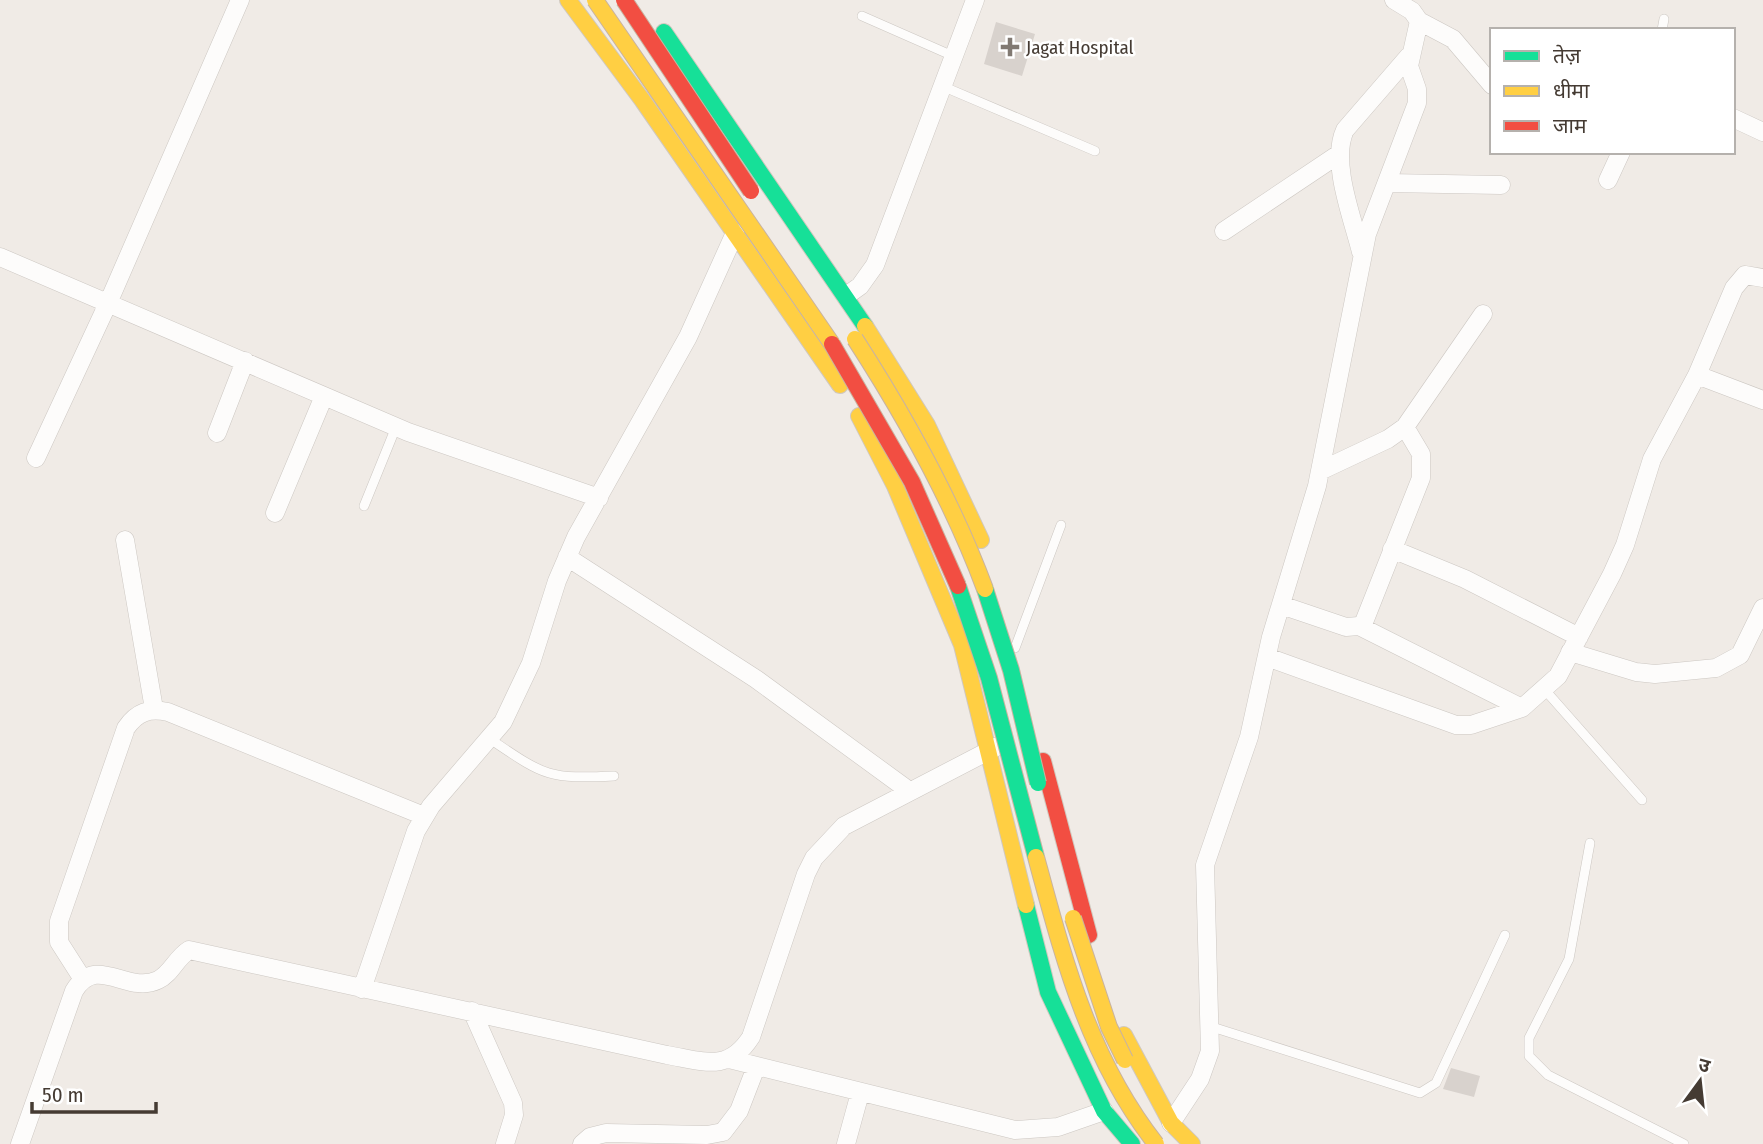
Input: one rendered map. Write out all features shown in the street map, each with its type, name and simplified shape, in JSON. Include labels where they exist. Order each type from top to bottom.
[{"type":"main road","points":[[568,0],[735,233],[850,401],[895,486],[962,645],[1048,992],[1104,1111],[1132,1144]]},
{"type":"main road","points":[[595,0],[649,82],[824,330],[897,452],[947,555],[982,656],[1065,965],[1085,1027],[1113,1083],[1156,1144]]},
{"type":"main road","points":[[624,0],[758,200]]},
{"type":"main road","points":[[641,0],[846,296],[932,434],[964,496],[1015,649],[1092,944],[1121,1030],[1171,1123],[1192,1144]]},
{"type":"main road","points":[[780,232],[881,378],[934,471],[977,567],[1007,655],[1061,880],[1109,1027],[1161,1124],[1179,1144]]},
{"type":"street","points":[[36,458],[109,301],[240,0]]},
{"type":"street","points":[[846,296],[860,286],[875,265],[975,0]]},
{"type":"street","points":[[1400,1],[1419,21],[1453,39],[1490,83]]},
{"type":"street","points":[[1171,1123],[1206,1065],[1210,1051],[1205,865],[1249,737],[1272,637],[1320,471],[1362,253],[1417,103],[1417,89],[1409,66],[1409,56],[1419,21]]},
{"type":"street","points":[[1362,253],[1339,154],[1345,130],[1409,56]]},
{"type":"street","points":[[1735,119],[1763,132]]},
{"type":"street","points":[[1224,231],[1339,154]]},
{"type":"street","points":[[1608,180],[1620,154]]},
{"type":"street","points":[[1387,183],[1501,185]]},
{"type":"street","points":[[362,989],[424,816],[503,722],[523,682],[567,557],[688,337],[735,233]]},
{"type":"street","points":[[0,257],[109,301],[396,427],[599,498]]},
{"type":"street","points":[[1267,657],[1456,725],[1471,725],[1522,708],[1558,677],[1575,645],[1625,545],[1652,459],[1697,375],[1734,288],[1745,275],[1763,278]]},
{"type":"street","points":[[1320,471],[1388,439],[1405,427],[1483,314]]},
{"type":"street","points":[[218,433],[245,361]]},
{"type":"street","points":[[1697,375],[1763,400]]},
{"type":"street","points":[[275,513],[324,396]]},
{"type":"street","points":[[1359,626],[1364,622],[1423,465],[1421,454],[1405,427]]},
{"type":"street","points":[[125,540],[154,709]]},
{"type":"street","points":[[1392,549],[1475,583],[1575,645],[1636,672],[1655,674],[1716,668],[1729,664],[1740,656],[1763,608]]},
{"type":"street","points":[[567,557],[767,686],[908,790]]},
{"type":"street","points":[[1281,608],[1346,627],[1359,626],[1522,708]]},
{"type":"street","points":[[82,978],[59,942],[59,921],[126,728],[133,719],[154,709],[283,757],[424,816]]},
{"type":"street","points":[[20,1144],[74,991],[82,978],[93,974],[145,983],[158,980],[189,950],[714,1064],[729,1059],[742,1051],[751,1037],[806,874],[814,858],[844,826],[908,790],[987,753],[1034,723]]},
{"type":"street","points":[[472,1011],[513,1103],[514,1115],[505,1144]]},
{"type":"street","points":[[729,1059],[1015,1130],[1058,1127],[1104,1111]]},
{"type":"street","points":[[582,1144],[590,1137],[606,1133],[707,1135],[723,1132],[739,1111],[756,1067]]},
{"type":"street","points":[[846,1144],[860,1093]]},
{"type":"lane","points":[[862,16],[953,56]]},
{"type":"lane","points":[[1662,28],[1664,19]]},
{"type":"lane","points":[[942,86],[1095,151]]},
{"type":"lane","points":[[364,506],[396,427]]},
{"type":"lane","points":[[1015,649],[1061,525]]},
{"type":"lane","points":[[1545,690],[1642,800]]},
{"type":"lane","points":[[490,739],[533,768],[553,776],[614,776]]},
{"type":"lane","points":[[1590,843],[1569,959],[1529,1038],[1529,1056],[1548,1075],[1684,1144]]},
{"type":"lane","points":[[1209,1026],[1420,1093],[1436,1083],[1505,935]]},
{"type":"building","points":[[996,22],[1035,34],[1022,76],[984,64]]},
{"type":"building","points":[[1451,1068],[1480,1076],[1474,1097],[1443,1089]]},
{"type":"traffic: fast","points":[[664,32],[865,326]]},
{"type":"traffic: fast","points":[[958,586],[989,678],[1036,857]]},
{"type":"traffic: fast","points":[[985,589],[1011,670],[1038,783]]},
{"type":"traffic: fast","points":[[1026,905],[1048,992],[1104,1111],[1132,1144]]},
{"type":"traffic: slow","points":[[568,0],[643,101],[840,385]]},
{"type":"traffic: slow","points":[[595,0],[832,344]]},
{"type":"traffic: slow","points":[[865,326],[927,425],[981,540]]},
{"type":"traffic: slow","points":[[855,339],[927,460],[985,589]]},
{"type":"traffic: slow","points":[[859,416],[895,486],[962,645],[1026,905]]},
{"type":"traffic: slow","points":[[1036,857],[1069,971],[1096,1043],[1113,1078],[1156,1144]]},
{"type":"traffic: slow","points":[[1073,918],[1109,1027],[1125,1060]]},
{"type":"traffic: slow","points":[[1124,1035],[1171,1123],[1192,1144]]},
{"type":"traffic: jam","points":[[624,0],[751,191]]},
{"type":"traffic: jam","points":[[832,344],[912,482],[958,586]]},
{"type":"traffic: jam","points":[[1043,761],[1089,935]]},
{"type":"place","name":"Jagat Hospital","points":[[1010,47]]}]
